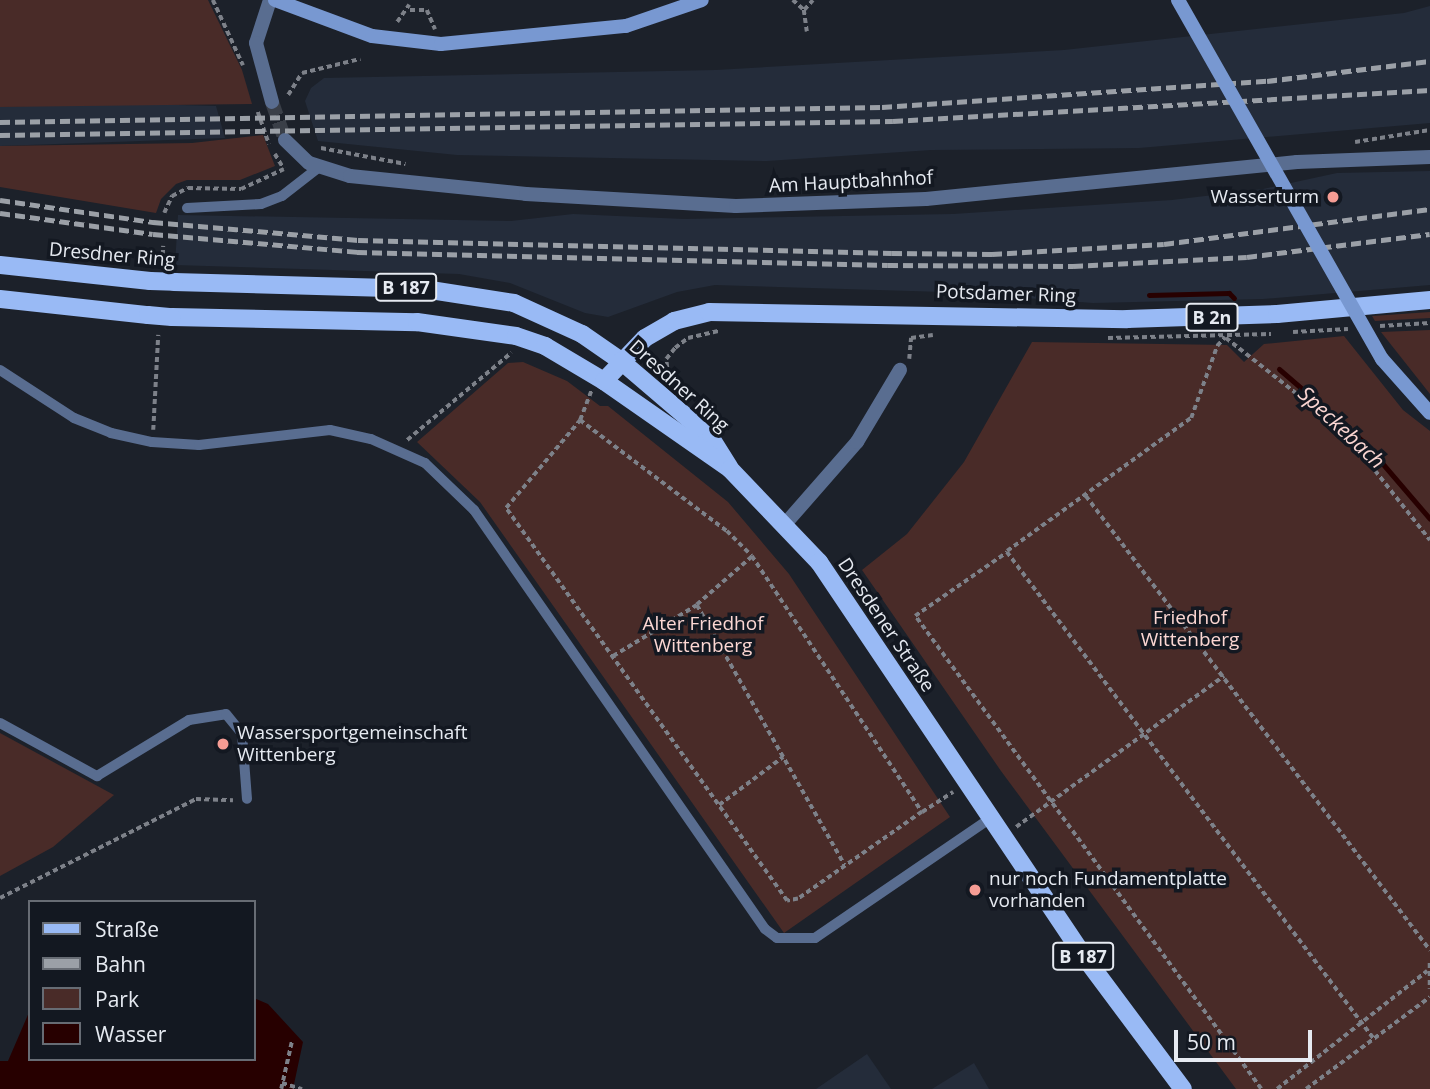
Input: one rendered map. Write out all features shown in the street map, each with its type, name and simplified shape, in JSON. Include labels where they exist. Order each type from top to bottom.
[{"type":"main road","name":"Dresdner Ring","points":[[0,265],[150,281],[465,293],[514,303],[559,321],[621,361],[711,438],[730,468]]},
{"type":"main road","name":"Dresdner Ring","points":[[0,299],[172,317],[417,322],[473,327],[545,346],[604,381],[730,468]]},
{"type":"main road","name":"Potsdamer Ring","points":[[604,381],[645,338],[674,321],[724,311],[1221,317],[1430,300]]},
{"type":"main road","name":"Dresdener Straße","points":[[730,468],[786,523],[829,577],[1101,981],[1183,1089]]},
{"type":"street","points":[[270,0],[256,43],[279,101]]},
{"type":"street","points":[[275,0],[372,36],[441,44],[626,26],[702,0]]},
{"type":"street","points":[[1178,0],[1382,359],[1430,413]]},
{"type":"street","name":"Am Hauptbahnhof","points":[[285,140],[299,157],[318,168],[463,189],[736,206],[926,199],[1297,162],[1430,157]]},
{"type":"street","points":[[786,523],[857,442],[900,370]]},
{"type":"lane","points":[[187,208],[261,204],[292,190],[318,168]]},
{"type":"lane","points":[[0,370],[74,418],[111,433],[152,442],[200,445],[330,430],[398,449],[449,481],[474,510],[765,929],[790,942],[815,938],[991,818]]},
{"type":"lane","points":[[0,723],[97,776],[189,720],[226,714],[242,734],[247,799]]},
{"type":"path","points":[[213,0],[246,74]]},
{"type":"path","points":[[793,0],[804,10],[807,32]]},
{"type":"path","points":[[804,10],[813,0]]},
{"type":"path","points":[[397,22],[409,7],[427,10],[441,44]]},
{"type":"path","points":[[279,101],[302,73],[360,59]]},
{"type":"path","points":[[254,101],[267,140],[284,169]]},
{"type":"path","points":[[1352,142],[1430,130]]},
{"type":"path","points":[[312,146],[416,165]]},
{"type":"path","points":[[164,213],[180,191],[241,189],[284,169],[299,157]]},
{"type":"path","points":[[162,266],[163,246]]},
{"type":"path","points":[[1221,317],[1225,337],[1324,415],[1370,464],[1430,540]]},
{"type":"path","points":[[900,370],[909,360],[911,338],[936,334]]},
{"type":"path","points":[[152,442],[158,335]]},
{"type":"path","points":[[1225,337],[1217,346],[1191,418],[1086,496],[915,616],[1047,803],[1261,1089]]},
{"type":"path","points":[[398,449],[510,353],[518,355]]},
{"type":"path","points":[[584,383],[593,388],[580,420],[506,508],[788,901],[798,899],[967,783]]},
{"type":"path","points":[[580,420],[727,531],[752,556],[922,812]]},
{"type":"path","points":[[1086,496],[1430,950]]},
{"type":"path","points":[[1007,552],[1374,1039]]},
{"type":"path","points":[[613,656],[697,605],[752,556]]},
{"type":"path","points":[[697,605],[845,865]]},
{"type":"path","points":[[1003,836],[1224,676]]},
{"type":"path","points":[[719,805],[783,757]]},
{"type":"path","points":[[0,898],[196,799],[247,799]]},
{"type":"path","points":[[1277,1089],[1427,971],[1430,964]]},
{"type":"path","points":[[1427,971],[1430,989]]},
{"type":"path","points":[[1306,1089],[1430,997]]},
{"type":"path","points":[[292,1040],[281,1086],[302,1089]]},
{"type":"shaded area","points":[[1430,6],[1430,123],[1139,148],[931,150],[767,161],[457,155],[318,141],[305,101],[311,88],[324,78],[716,70],[1064,50],[1404,13]]},
{"type":"shaded area","points":[[104,103],[216,106],[225,138],[0,146],[0,107]]},
{"type":"shaded area","points":[[1430,171],[1430,285],[1263,299],[1093,303],[944,292],[715,285],[677,292],[608,317],[585,313],[510,283],[459,274],[175,265],[178,215],[511,221],[573,214],[684,219],[953,214],[1172,200],[1263,189],[1337,173]]},
{"type":"shaded area","points":[[867,1054],[891,1089],[816,1089]]},
{"type":"shaded area","points":[[974,1063],[989,1089],[932,1089]]},
{"type":"green space","points":[[0,0],[208,0],[242,70],[252,104],[0,107]]},
{"type":"green space","points":[[263,135],[275,166],[240,180],[187,180],[176,184],[161,199],[156,213],[0,187],[0,146],[192,143]]},
{"type":"green space","points":[[1430,312],[1430,318],[1375,321],[1372,316]]},
{"type":"green space","points":[[1430,330],[1430,394],[1381,332]]},
{"type":"green space","name":"Friedhof Wittenberg","points":[[1344,336],[1403,410],[1430,431],[1430,1089],[1236,1089],[1001,771],[862,570],[907,534],[964,462],[1032,342],[1227,345],[1244,362],[1264,344]]},
{"type":"green space","name":"Alter Friedhof Wittenberg","points":[[523,362],[567,381],[600,406],[608,406],[728,502],[789,574],[950,817],[784,933],[480,502],[417,442],[508,363]]},
{"type":"green space","points":[[0,733],[114,795],[53,847],[0,876]]},
{"type":"water","points":[[256,999],[268,1004],[303,1042],[293,1089],[0,1089],[0,1061],[8,1061],[28,1015],[28,1061],[256,1061]]},
{"type":"waterway","name":"Speckebach","points":[[1149,295],[1229,293],[1234,298]]},
{"type":"waterway","name":"Speckebach","points":[[1279,369],[1364,442],[1430,519]]},
{"type":"tunnel","points":[[272,102],[285,140]]},
{"type":"railway","points":[[0,122],[882,107],[1267,81],[1430,61]]},
{"type":"railway","points":[[0,135],[893,121],[1430,90]]},
{"type":"railway","points":[[0,200],[153,222],[358,240],[992,254],[1164,244],[1430,209]]},
{"type":"railway","points":[[0,213],[153,234],[357,252],[888,265],[1073,266],[1247,257],[1430,234]]},
{"type":"place","name":"Wasserturm","points":[[1333,197]]},
{"type":"place","name":"Wassersportgemeinschaft Wittenberg","points":[[223,744]]},
{"type":"place","name":"nur noch Fundamentplatte vorhanden","points":[[975,890]]}]
